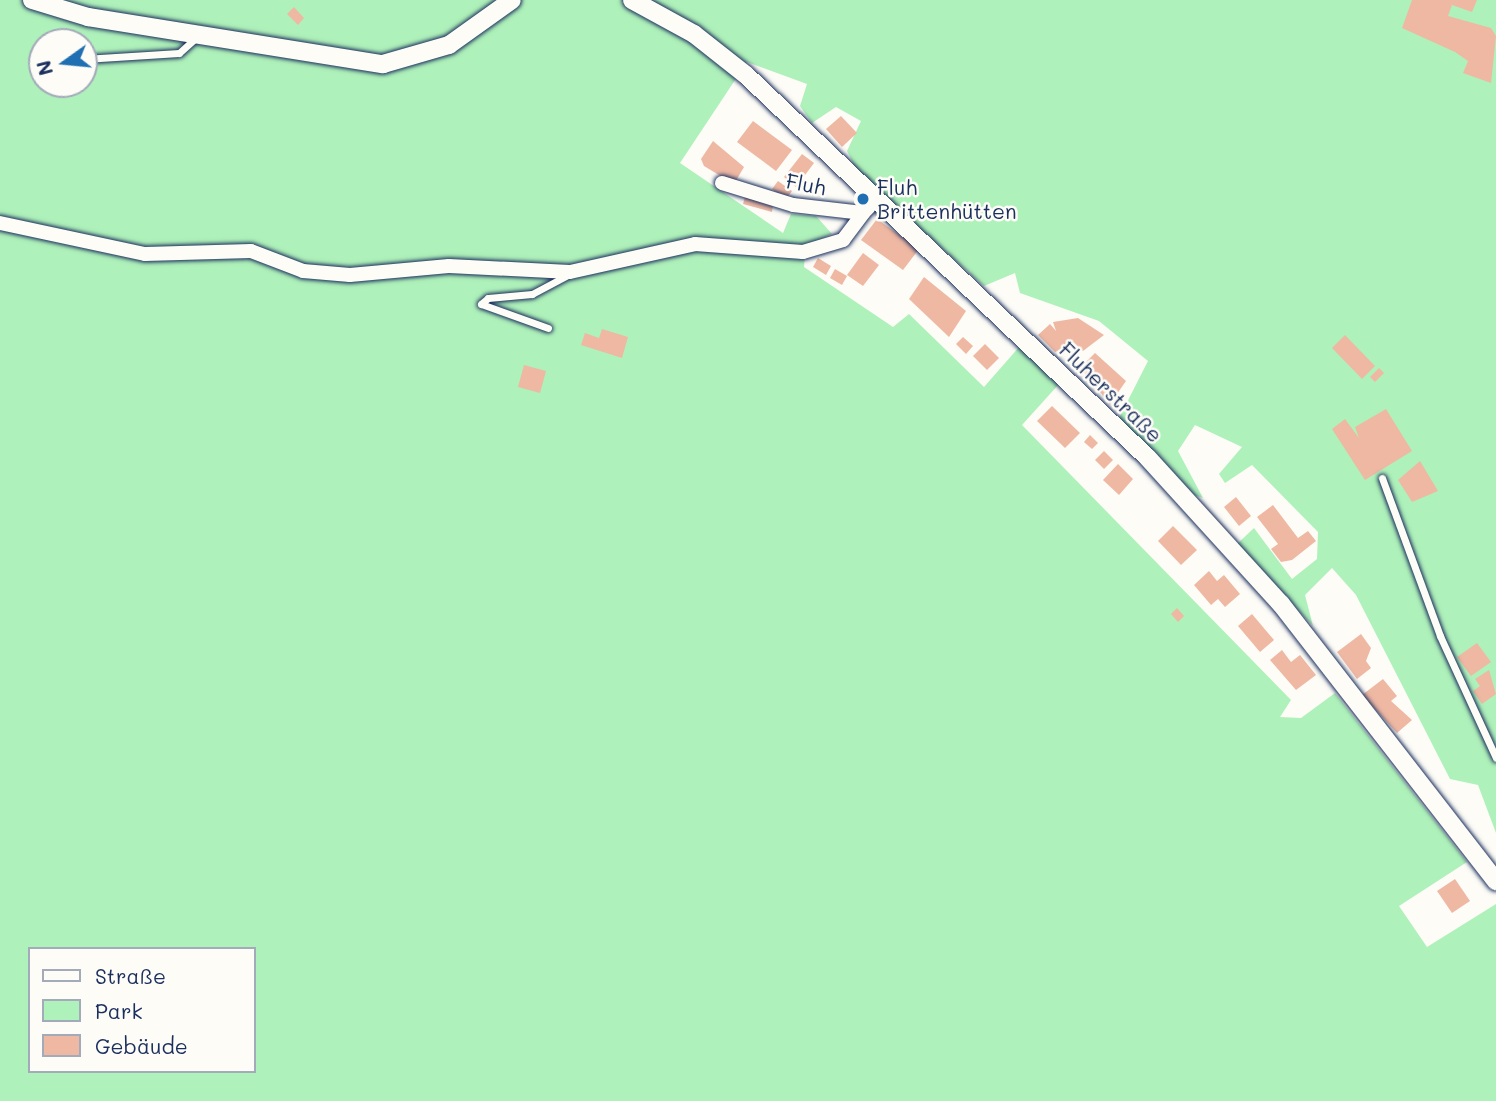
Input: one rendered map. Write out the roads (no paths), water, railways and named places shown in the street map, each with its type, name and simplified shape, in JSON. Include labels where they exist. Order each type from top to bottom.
[{"type":"street","points":[[32,0],[88,17],[383,64],[449,45],[512,0]]},
{"type":"street","name":"Fluherstraße","points":[[632,0],[694,34],[746,75],[1228,541],[1496,881]]},
{"type":"street","name":"Fluh","points":[[722,183],[793,205],[863,213]]},
{"type":"street","points":[[0,223],[145,254],[251,251],[303,271],[350,275],[449,266],[570,272],[695,244],[825,248],[843,240],[877,199]]},
{"type":"lane","points":[[98,58],[179,53],[200,34]]},
{"type":"lane","points":[[548,328],[481,304],[488,298],[532,294],[570,272]]},
{"type":"lane","points":[[1382,478],[1440,636],[1496,758]]},
{"type":"place","name":"Fluh Brittenhütten","points":[[863,199]]}]
